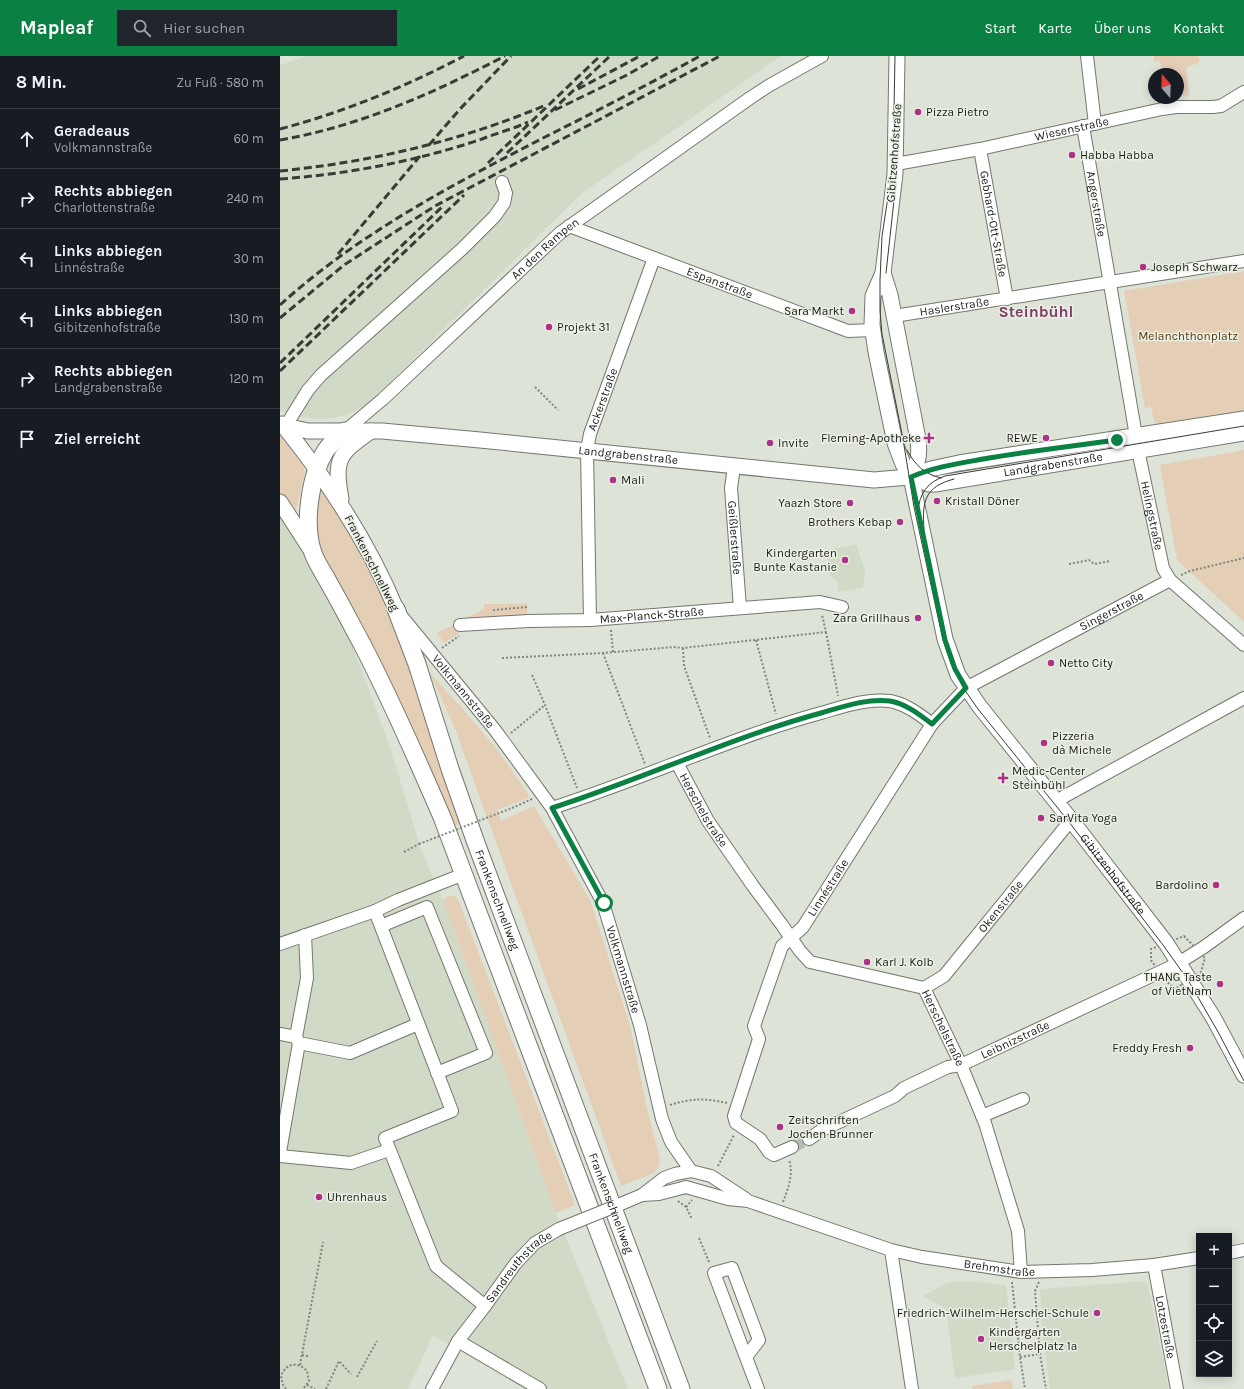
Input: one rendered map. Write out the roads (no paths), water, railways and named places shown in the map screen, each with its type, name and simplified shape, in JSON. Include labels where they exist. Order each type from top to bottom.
[{"type":"highway","points":[[313,553],[309,511],[310,497],[317,470],[331,444],[345,431]]},
{"type":"highway","name":"Frankenschnellweg","points":[[313,553],[364,649],[410,743],[442,817],[658,1389]]},
{"type":"highway","name":"Frankenschnellweg","points":[[396,609],[417,664],[473,836],[681,1389]]},
{"type":"main road","name":"Gibitzenhofstraße","points":[[897,56],[896,164],[883,273],[873,296],[873,330],[895,443],[903,464],[911,477],[945,640],[955,669],[966,688],[1156,929],[1179,963],[1220,1030],[1244,1075]]},
{"type":"main road","name":"Gibitzenhofstraße","points":[[883,273],[890,295],[919,448],[918,460],[911,477]]},
{"type":"main road","name":"Landgrabenstraße","points":[[345,431],[416,434],[874,480],[911,477],[929,484],[935,484],[1137,443],[1244,419]]},
{"type":"main road","points":[[282,425],[308,431],[345,431]]},
{"type":"main road","name":"Frankenschnellweg","points":[[282,425],[342,504],[373,560],[396,609]]},
{"type":"main road","points":[[342,504],[338,476],[340,459],[349,447],[371,431]]},
{"type":"main road","name":"Landgrabenstraße","points":[[1137,443],[1244,433]]},
{"type":"main road","name":"Frankenschnellweg","points":[[280,502],[313,553]]},
{"type":"street","name":"An den Rampen","points":[[345,431],[380,403],[560,233],[760,92],[822,56]]},
{"type":"street","points":[[1087,56],[1095,124]]},
{"type":"street","name":"Wiesenstraße","points":[[896,164],[980,149],[1176,107],[1220,106],[1244,92]]},
{"type":"street","name":"Angerstraße","points":[[1083,126],[1109,282]]},
{"type":"street","name":"Gebhard-Ott-Straße","points":[[980,149],[1006,299]]},
{"type":"street","points":[[282,425],[321,375],[462,249],[495,216],[504,203],[506,193],[502,182]]},
{"type":"street","name":"Espanstraße","points":[[569,226],[848,330],[873,330]]},
{"type":"street","name":"Ackerstraße","points":[[590,620],[587,450],[591,427],[654,258]]},
{"type":"street","points":[[1137,443],[1109,282],[1244,261]]},
{"type":"street","name":"Haslerstraße","points":[[894,316],[1109,282]]},
{"type":"street","name":"Helingstraße","points":[[1137,443],[1162,568],[1170,580]]},
{"type":"street","name":"Geißlerstraße","points":[[734,467],[731,488],[740,608]]},
{"type":"street","points":[[1170,580],[1244,645]]},
{"type":"street","name":"Singerstraße","points":[[966,688],[1170,580]]},
{"type":"street","name":"Max-Planck-Straße","points":[[460,625],[528,621],[610,619],[820,602],[842,607]]},
{"type":"street","name":"Volkmannstraße","points":[[396,609],[502,740],[552,808],[604,903],[640,1024],[662,1119],[671,1142],[691,1171]]},
{"type":"street","name":"Linnéstraße","points":[[789,1149],[774,1155],[769,1152],[760,1139],[736,1123],[734,1116],[759,1039],[754,1026],[782,946],[803,927],[932,724],[966,688]]},
{"type":"street","points":[[1056,801],[1244,698]]},
{"type":"street","points":[[552,808],[649,774],[714,748],[778,725],[841,707],[874,701],[889,701],[906,706],[932,724]]},
{"type":"street","name":"Herschelstraße","points":[[677,763],[708,821],[752,886],[810,962],[924,988],[961,1065],[982,1116],[1018,1231],[1016,1271]]},
{"type":"street","name":"Okenstraße","points":[[924,988],[944,976],[1071,820]]},
{"type":"street","points":[[280,944],[375,910],[464,874]]},
{"type":"street","points":[[381,926],[427,907],[486,1053],[437,1073]]},
{"type":"street","points":[[375,910],[452,1110],[385,1138],[436,1266],[485,1306]]},
{"type":"street","name":"Leibnizstraße","points":[[809,1139],[822,1130],[895,1096],[904,1088],[948,1068],[961,1065],[1179,963],[1244,918]]},
{"type":"street","points":[[280,1152],[307,978],[305,935]]},
{"type":"street","points":[[280,1034],[350,1054],[418,1024]]},
{"type":"street","points":[[982,1116],[1023,1099]]},
{"type":"street","points":[[280,1156],[351,1163],[389,1150]]},
{"type":"street","points":[[691,1171],[711,1176],[748,1201],[728,1198],[686,1186],[691,1171]]},
{"type":"street","name":"Sandreuthstraße","points":[[432,1389],[458,1341],[516,1263],[535,1243],[559,1229],[642,1195],[664,1178],[691,1171]]},
{"type":"street","name":"Sandreuthstraße","points":[[642,1195],[659,1194],[686,1186]]},
{"type":"street","name":"Brehmstraße","points":[[748,1201],[891,1250],[922,1257],[1016,1271],[1043,1272],[1092,1270],[1196,1258]]},
{"type":"street","points":[[891,1250],[912,1389]]},
{"type":"street","points":[[1232,1252],[1244,1250]]},
{"type":"street","name":"Lotzestraße","points":[[1154,1264],[1177,1389]]},
{"type":"street","points":[[746,1357],[759,1340],[732,1268],[714,1272],[758,1389]]},
{"type":"street","points":[[458,1341],[540,1389]]},
{"type":"tunnel","points":[[792,1147],[809,1139]]},
{"type":"tram line","points":[[895,56],[893,164],[882,236],[880,280],[882,334],[903,439],[914,507],[943,640],[951,664],[964,689],[978,709],[1069,822],[1188,980],[1244,1081]]},
{"type":"tram line","points":[[886,273],[896,182]]},
{"type":"tram line","points":[[918,512],[922,494],[934,481],[945,476],[1244,426]]},
{"type":"tram line","points":[[907,450],[913,460],[921,468],[930,474],[941,478]]},
{"type":"tram line","points":[[924,529],[923,519],[927,497],[936,486],[954,479]]},
{"type":"railway","points":[[280,129],[327,115],[374,98],[464,56]]},
{"type":"railway","points":[[280,140],[339,126],[396,107],[451,83],[505,56]]},
{"type":"railway","points":[[429,145],[460,109],[511,56]]},
{"type":"railway","points":[[488,163],[600,56]]},
{"type":"railway","points":[[507,153],[610,56]]},
{"type":"railway","points":[[578,89],[640,56]]},
{"type":"railway","points":[[555,110],[627,75],[660,56]]},
{"type":"railway","points":[[280,305],[310,279],[341,256],[407,212],[475,174],[700,56]]},
{"type":"railway","points":[[280,318],[344,265],[435,206],[720,56]]},
{"type":"railway","points":[[280,171],[348,162],[415,148],[481,129],[546,105]]},
{"type":"railway","points":[[280,179],[332,174],[408,160],[457,147],[528,122]]},
{"type":"railway","points":[[338,254],[420,156]]},
{"type":"railway","points":[[280,371],[464,195]]},
{"type":"railway","points":[[280,363],[444,205]]},
{"type":"place","name":"Pizza Pietro","points":[[918,112]]},
{"type":"place","name":"Habba Habba","points":[[1072,155]]},
{"type":"place","name":"Joseph Schwarz","points":[[1143,267]]},
{"type":"place","name":"Sara Markt","points":[[852,311]]},
{"type":"place","name":"Projekt 31","points":[[549,327]]},
{"type":"place","name":"Fleming-Apotheke","points":[[929,438]]},
{"type":"place","name":"REWE","points":[[1046,438]]},
{"type":"place","name":"Invite","points":[[770,443]]},
{"type":"place","name":"Mali","points":[[613,480]]},
{"type":"place","name":"Kristall Döner","points":[[937,501]]},
{"type":"place","name":"Yaazh Store","points":[[850,503]]},
{"type":"place","name":"Brothers Kebap","points":[[900,522]]},
{"type":"place","name":"Kindergarten Bunte Kastanie","points":[[845,560]]},
{"type":"place","name":"Zara Grillhaus","points":[[918,618]]},
{"type":"place","name":"Netto City","points":[[1051,663]]},
{"type":"place","name":"Pizzeria dà Michele","points":[[1044,743]]},
{"type":"place","name":"Medic-Center Steinbühl","points":[[1003,778]]},
{"type":"place","name":"SarVita Yoga","points":[[1041,818]]},
{"type":"place","name":"Bardolino","points":[[1216,885]]},
{"type":"place","name":"Karl J. Kolb","points":[[867,962]]},
{"type":"place","name":"THANG Taste of VietNam","points":[[1220,984]]},
{"type":"place","name":"Freddy Fresh","points":[[1190,1048]]},
{"type":"place","name":"Zeitschriften Jochen Brunner","points":[[780,1127]]},
{"type":"place","name":"Uhrenhaus","points":[[319,1197]]},
{"type":"place","name":"Friedrich-Wilhelm-Herschel-Schule","points":[[1097,1313]]},
{"type":"place","name":"Kindergarten Herschelplatz 1a","points":[[981,1339]]},
{"type":"district","name":"Steinbühl","points":[[1036,311]]},
{"type":"park label","name":"Melanchthonplatz","points":[[1188,336]]}]
